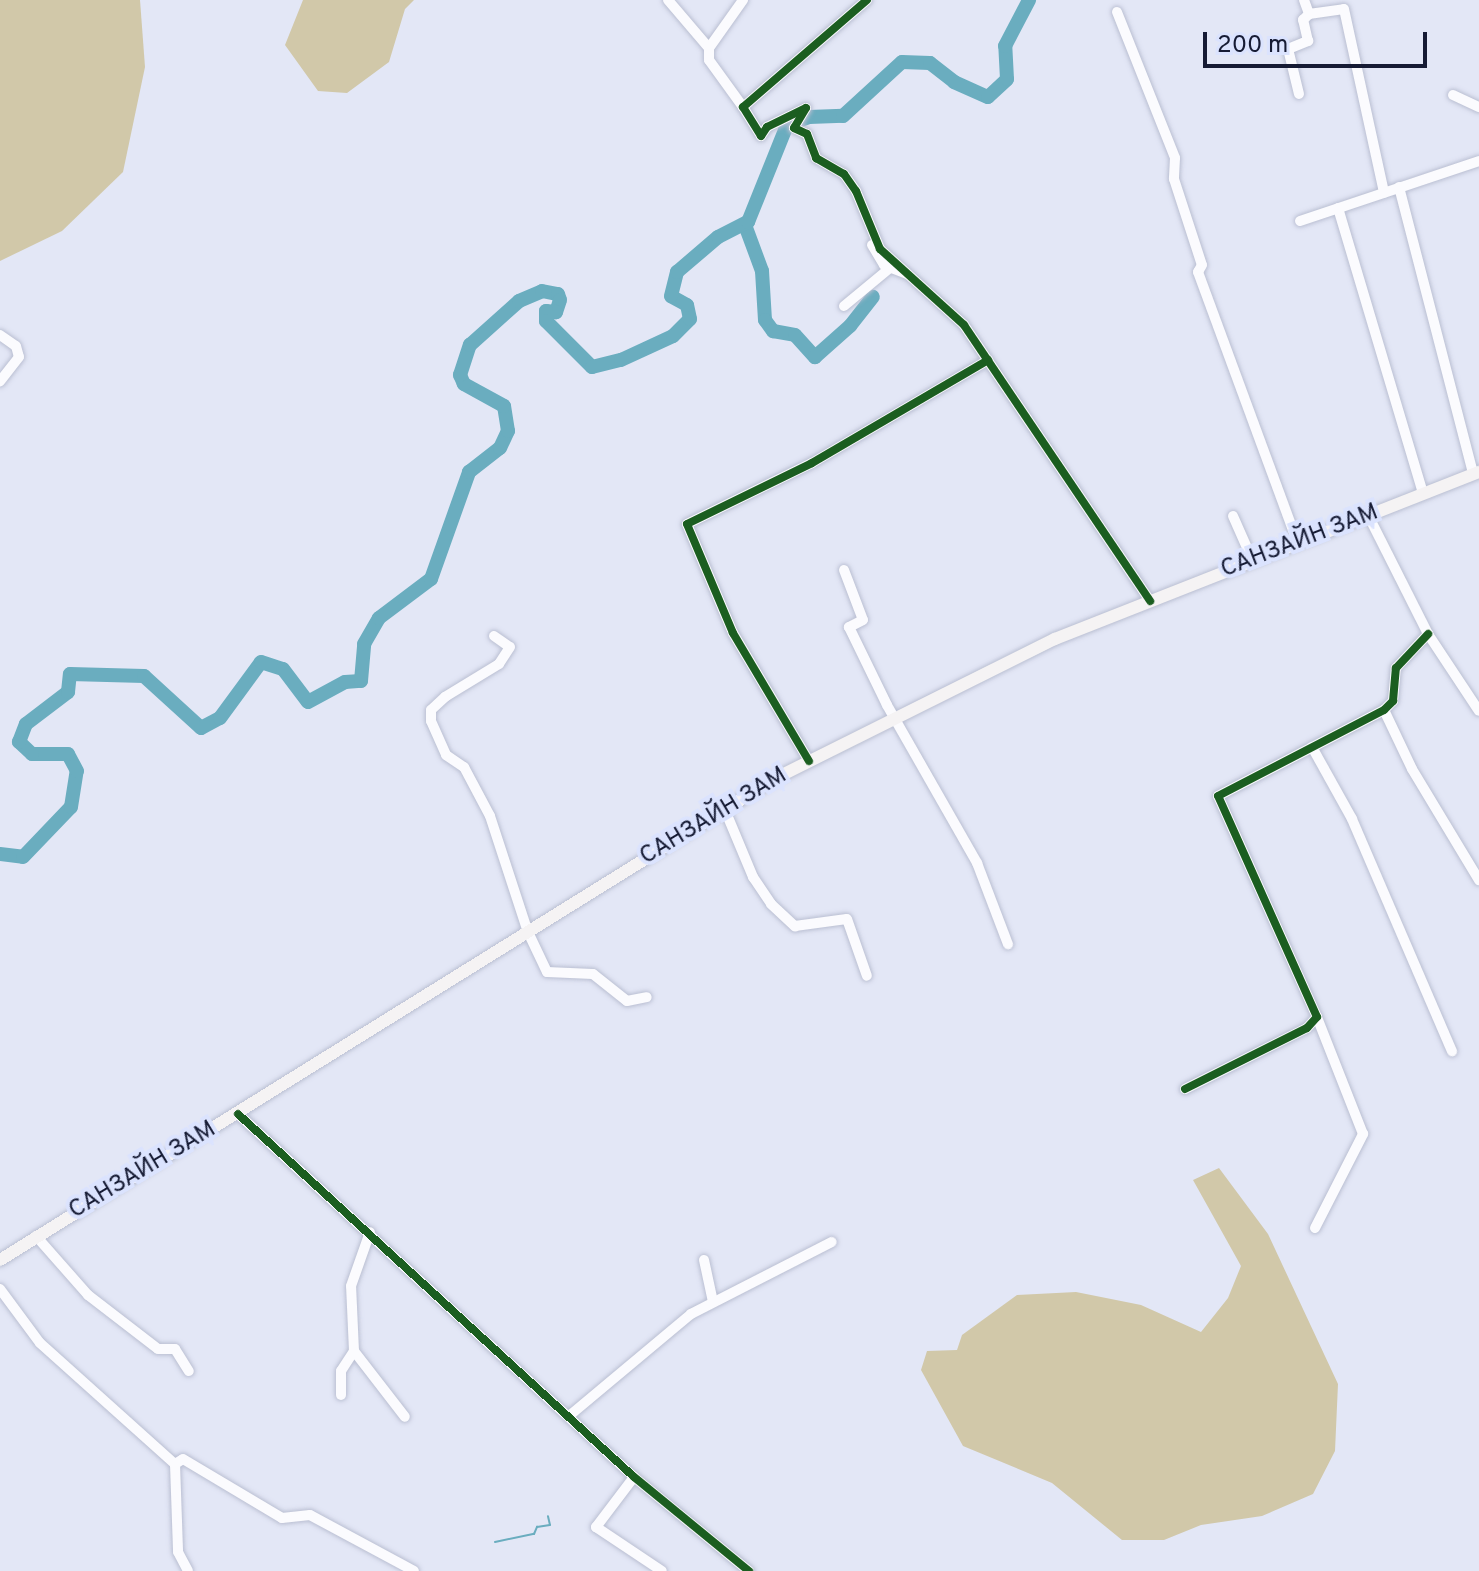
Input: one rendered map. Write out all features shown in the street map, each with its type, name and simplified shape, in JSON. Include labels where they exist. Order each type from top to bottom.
[{"type":"main road","name":"САНЗАЙН ЗАМ","points":[[0,1260],[809,761],[1055,639],[1476,473]]},
{"type":"street","points":[[668,0],[709,48]]},
{"type":"street","points":[[743,0],[709,48],[709,60],[761,136],[767,127],[806,108],[794,128],[807,134],[816,158],[850,182],[880,249],[919,279],[964,325],[1150,601]]},
{"type":"street","points":[[743,107],[867,0]]},
{"type":"street","points":[[1304,0],[1309,14]]},
{"type":"street","points":[[1299,94],[1288,49],[1308,41],[1303,20],[1309,14],[1344,9],[1384,193]]},
{"type":"street","points":[[1117,12],[1175,158],[1174,179],[1202,265],[1198,272],[1297,541]]},
{"type":"street","points":[[1453,95],[1479,107]]},
{"type":"street","points":[[1300,221],[1479,161]]},
{"type":"street","points":[[1399,187],[1476,473]]},
{"type":"street","points":[[1338,208],[1423,494]]},
{"type":"street","points":[[871,231],[877,255],[890,268],[919,279]]},
{"type":"street","points":[[844,306],[890,268]]},
{"type":"street","points":[[0,335],[16,346],[19,357],[0,381]]},
{"type":"street","points":[[809,761],[733,633],[687,524],[812,463],[988,360]]},
{"type":"street","points":[[1368,515],[1428,634],[1479,711]]},
{"type":"street","points":[[1233,516],[1252,559]]},
{"type":"street","points":[[844,570],[863,620],[849,627],[977,863],[1008,944]]},
{"type":"street","points":[[1315,1228],[1363,1134],[1317,1017],[1218,796],[1384,710],[1393,701],[1396,668],[1428,634]]},
{"type":"street","points":[[494,636],[510,647],[499,664],[445,697],[429,716],[446,755],[464,767],[490,816],[528,932],[547,972],[593,974],[627,1001],[647,997]]},
{"type":"street","points":[[1384,710],[1412,769],[1479,880]]},
{"type":"street","points":[[1312,747],[1352,819],[1452,1051]]},
{"type":"street","points":[[725,810],[753,877],[771,904],[795,926],[847,919],[867,976]]},
{"type":"street","points":[[1185,1089],[1307,1028],[1317,1017]]},
{"type":"street","points":[[238,1114],[634,1477],[749,1571]]},
{"type":"street","points":[[370,1232],[351,1286],[354,1351],[405,1417]]},
{"type":"street","points":[[36,1236],[88,1295],[158,1349],[175,1349],[189,1371]]},
{"type":"street","points":[[569,1416],[646,1349],[713,1302],[832,1242]]},
{"type":"street","points":[[704,1260],[713,1302]]},
{"type":"street","points":[[0,1289],[40,1343],[175,1464],[178,1552],[188,1571]]},
{"type":"street","points":[[341,1395],[341,1371],[354,1351]]},
{"type":"street","points":[[175,1464],[183,1459],[282,1518],[310,1515],[414,1571]]},
{"type":"street","points":[[634,1477],[596,1527],[662,1571]]},
{"type":"shaded area","points":[[0,0],[140,0],[145,67],[123,172],[62,231],[0,261]]},
{"type":"shaded area","points":[[303,0],[414,0],[405,9],[389,62],[347,93],[318,91],[285,45]]},
{"type":"shaded area","points":[[1219,1168],[1268,1234],[1338,1384],[1335,1451],[1313,1494],[1262,1516],[1201,1525],[1164,1540],[1122,1540],[1052,1483],[963,1446],[921,1370],[927,1351],[957,1350],[962,1335],[1017,1295],[1076,1292],[1141,1305],[1201,1332],[1228,1298],[1241,1266],[1193,1180]]},
{"type":"waterway","points":[[0,854],[23,857],[71,807],[77,771],[68,754],[32,754],[19,742],[26,724],[68,692],[70,674],[144,676],[201,728],[220,718],[261,662],[283,669],[308,702],[345,682],[361,681],[364,644],[379,618],[431,579],[469,472],[500,448],[508,431],[504,406],[464,384],[460,375],[470,345],[519,301],[542,291],[558,294],[560,300],[556,312],[546,311],[546,321],[592,367],[621,360],[673,336],[690,319],[687,305],[671,296],[677,272],[718,237],[748,222],[787,125],[809,117],[843,116],[902,62],[930,63],[954,82],[988,97],[1007,79],[1005,46],[1029,0]]},
{"type":"waterway","points":[[745,225],[762,271],[765,320],[773,331],[795,335],[815,357],[850,326],[873,297]]},
{"type":"waterway","points":[[495,1542],[534,1534],[537,1527],[550,1525],[548,1516]]},
{"type":"cycle path","points":[[867,0],[743,107],[761,136],[767,127],[806,108],[794,128],[807,134],[816,158],[844,174],[856,191],[880,249],[964,325],[1150,601]]},
{"type":"cycle path","points":[[809,761],[733,633],[687,524],[812,463],[988,360]]},
{"type":"cycle path","points":[[1185,1089],[1307,1028],[1317,1017],[1218,796],[1384,710],[1393,701],[1396,668],[1428,634]]},
{"type":"cycle path","points":[[238,1114],[634,1477],[749,1571]]}]
